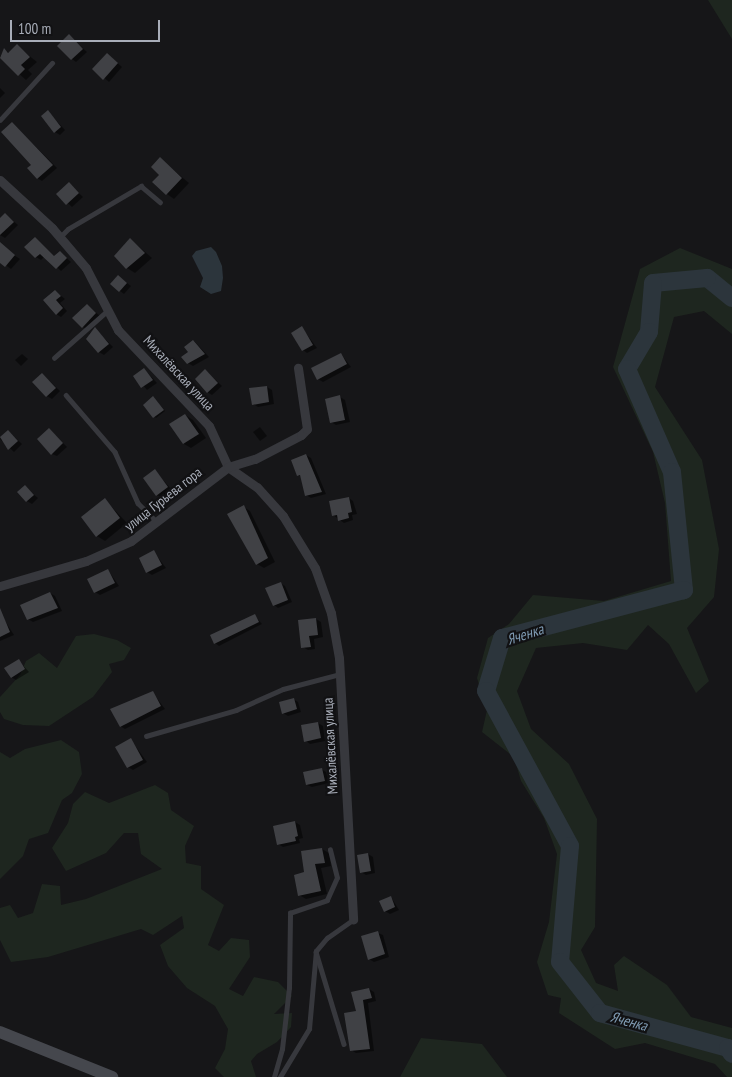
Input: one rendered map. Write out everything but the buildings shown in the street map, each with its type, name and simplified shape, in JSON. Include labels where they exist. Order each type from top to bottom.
[{"type":"main road","points":[[0,1032],[112,1077]]},
{"type":"street","name":"Михалёвская улица","points":[[0,180],[60,238],[86,268],[118,330],[209,426],[228,466],[257,487],[283,516],[315,568],[332,613],[340,674],[354,920]]},
{"type":"street","points":[[228,466],[255,459],[308,429],[298,368]]},
{"type":"street","name":"улица Гурьева гора","points":[[0,586],[86,561],[131,541],[228,466]]},
{"type":"lane","points":[[0,120],[52,63]]},
{"type":"lane","points":[[60,238],[68,229],[141,186],[160,202]]},
{"type":"lane","points":[[54,358],[108,310]]},
{"type":"lane","points":[[66,395],[115,452],[138,503],[156,521]]},
{"type":"lane","points":[[146,736],[236,710],[283,689],[340,674]]},
{"type":"lane","points":[[274,1077],[282,1049],[289,988],[290,913],[327,900],[338,878],[330,850]]},
{"type":"lane","points":[[280,1077],[309,1029],[316,951],[327,938],[354,920]]},
{"type":"lane","points":[[316,951],[338,1014],[344,1044]]},
{"type":"shaded area","points":[[708,0],[732,0],[732,39]]},
{"type":"shaded area","points":[[211,247],[216,252],[222,266],[223,278],[221,291],[211,294],[200,287],[203,278],[192,256],[196,251]]},
{"type":"shaded area","points":[[680,248],[732,269],[732,334],[704,311],[674,317],[655,387],[702,460],[719,549],[714,597],[687,628],[709,681],[696,693],[669,644],[648,625],[627,650],[583,643],[536,648],[517,691],[531,729],[569,764],[597,819],[595,927],[581,950],[596,983],[618,991],[614,965],[624,956],[667,985],[691,1017],[732,1028],[732,1077],[727,1077],[715,1064],[645,1043],[615,1049],[559,1013],[561,998],[548,995],[537,962],[549,922],[557,854],[544,818],[521,781],[514,757],[482,732],[487,710],[477,678],[488,638],[509,624],[533,595],[604,601],[671,581],[665,503],[653,452],[613,367],[640,269]]},
{"type":"shaded area","points":[[94,634],[117,640],[131,648],[124,660],[109,664],[112,672],[93,697],[49,726],[23,725],[4,719],[0,712],[0,697],[20,675],[26,661],[39,653],[57,668],[76,636]]},
{"type":"shaded area","points":[[61,740],[79,752],[82,774],[72,793],[62,800],[48,833],[29,839],[23,856],[0,879],[0,752],[10,758],[25,749]]},
{"type":"shaded area","points":[[155,785],[168,793],[171,810],[194,826],[185,846],[186,863],[201,866],[201,889],[224,905],[208,945],[219,951],[231,938],[249,940],[250,957],[229,989],[243,996],[254,977],[278,982],[292,996],[274,1014],[292,1013],[291,1027],[277,1042],[257,1054],[251,1061],[256,1077],[224,1077],[215,1068],[225,1049],[228,1029],[215,1006],[187,988],[168,966],[160,945],[184,928],[182,916],[153,935],[141,929],[48,957],[11,962],[0,940],[0,908],[10,905],[18,918],[33,913],[42,884],[60,886],[61,905],[86,899],[162,869],[141,854],[138,833],[124,833],[106,853],[66,871],[52,848],[68,823],[73,804],[85,792],[109,803]]},
{"type":"shaded area","points":[[421,1038],[482,1044],[507,1077],[400,1077]]},
{"type":"waterway","name":"Яченка","points":[[732,298],[707,278],[653,283],[649,332],[627,369],[672,472],[684,590],[502,638],[486,691],[570,846],[560,962],[600,1013],[728,1048],[732,1054]]}]
